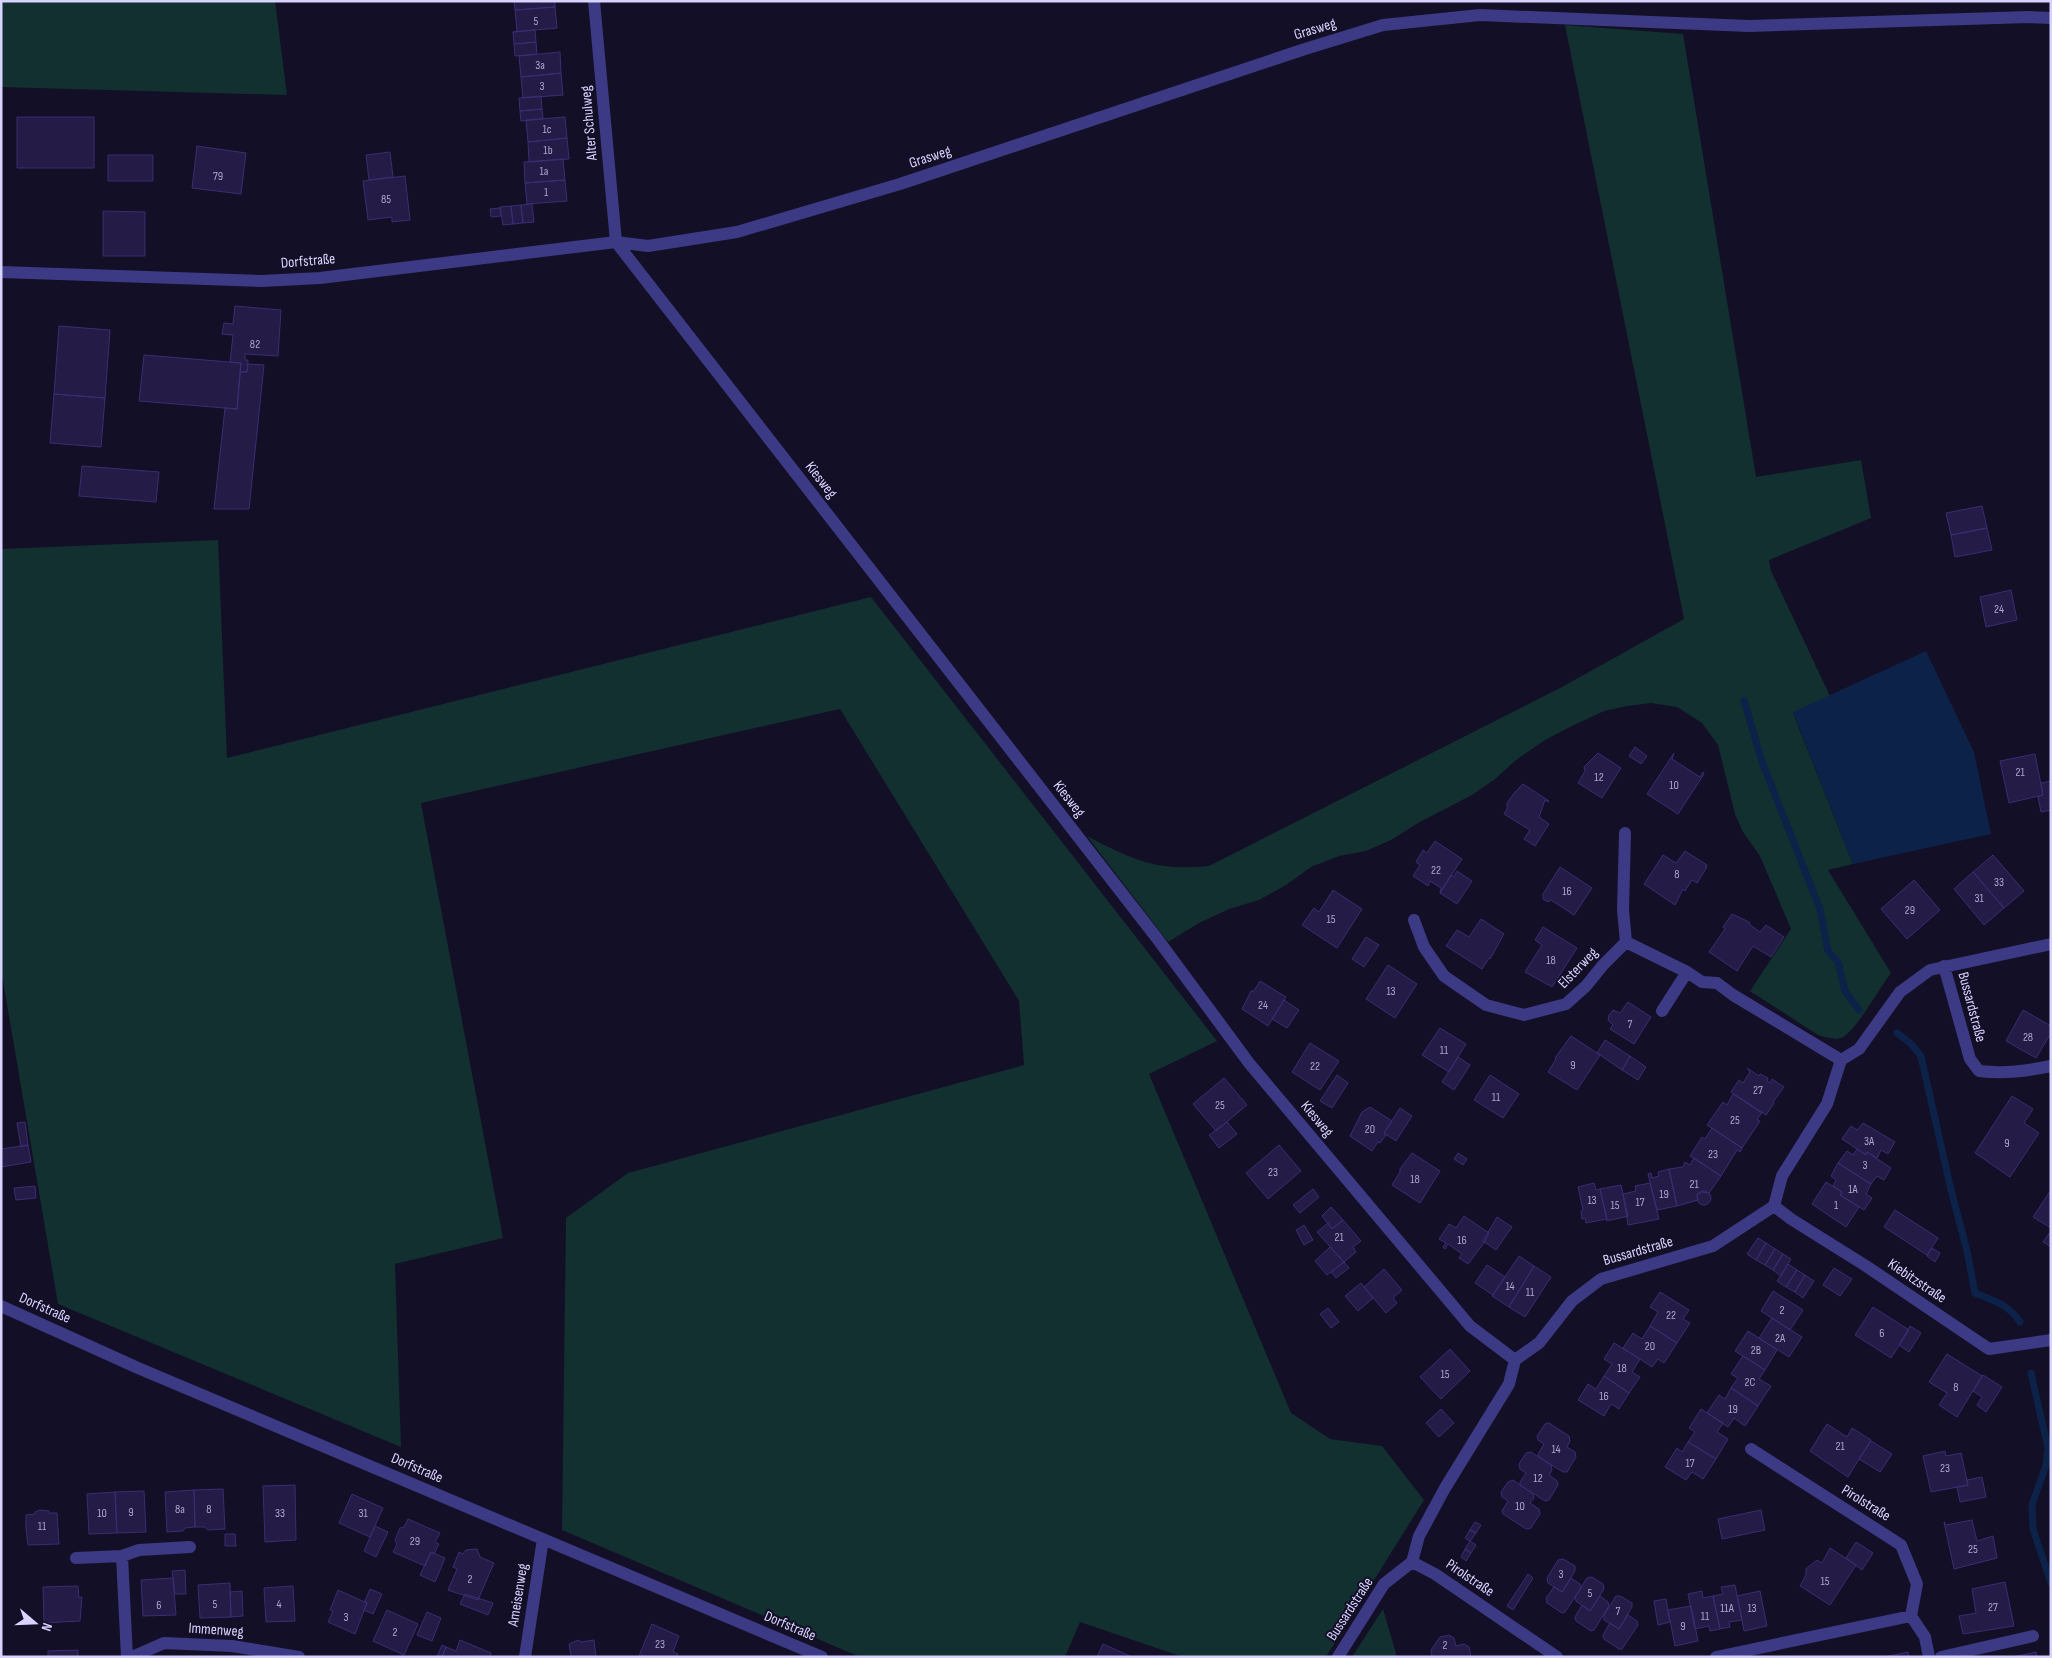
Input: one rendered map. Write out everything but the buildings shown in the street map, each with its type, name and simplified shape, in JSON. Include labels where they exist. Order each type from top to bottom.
[{"type":"street","name":"Alter Schulweg","points":[[594,1],[616,242]]},
{"type":"street","name":"Grasweg","points":[[616,242],[648,246],[737,232],[900,184],[1382,25],[1480,15],[1749,26],[2028,17],[2051,18]]},
{"type":"street","name":"Dorfstraße","points":[[1,272],[262,281],[320,278],[616,242]]},
{"type":"street","name":"Kiesweg","points":[[616,242],[1156,937],[1250,1063],[1470,1326],[1516,1360]]},
{"type":"street","points":[[1625,833],[1623,910],[1626,942],[1687,972],[1702,982],[1717,983],[1733,995],[1841,1060],[1827,1104],[1782,1176],[1774,1206]]},
{"type":"street","name":"Elsterweg","points":[[1414,920],[1424,947],[1444,976],[1486,1005],[1524,1015],[1566,1004],[1586,986],[1603,965],[1626,942]]},
{"type":"street","name":"Bussardstraße","points":[[1841,1060],[1859,1049],[1900,992],[1930,970],[2051,944]]},
{"type":"street","name":"Bussardstraße","points":[[1944,966],[1970,1059],[1979,1071],[1996,1073],[2022,1072],[2051,1066]]},
{"type":"street","points":[[1662,1011],[1687,972]]},
{"type":"street","name":"Bussardstraße","points":[[1516,1360],[1539,1343],[1572,1301],[1600,1279],[1713,1246],[1774,1206]]},
{"type":"street","name":"Kiebitzstraße","points":[[1774,1206],[1791,1220],[1866,1266],[1989,1349],[2051,1340]]},
{"type":"street","name":"Dorfstraße","points":[[1,1306],[147,1372],[822,1657]]},
{"type":"street","points":[[1412,1562],[1419,1536],[1445,1488],[1509,1384],[1516,1360]]},
{"type":"street","name":"Pirolstraße","points":[[1751,1449],[1901,1544],[1917,1584],[1911,1616]]},
{"type":"street","name":"Ameisenweg","points":[[525,1657],[543,1539]]},
{"type":"street","points":[[76,1558],[122,1556],[139,1550],[190,1547]]},
{"type":"street","points":[[122,1556],[127,1657]]},
{"type":"street","name":"Bussardstraße","points":[[1338,1657],[1384,1584],[1412,1562]]},
{"type":"street","name":"Pirolstraße","points":[[1412,1562],[1435,1574],[1557,1657]]},
{"type":"street","points":[[1716,1657],[1911,1616],[1925,1637],[1929,1657]]},
{"type":"street","points":[[1941,1657],[2033,1636]]},
{"type":"street","name":"Immenweg","points":[[132,1657],[164,1643],[232,1646],[299,1657]]},
{"type":"green space","points":[[1,1],[275,1],[287,95],[1,87]]},
{"type":"green space","points":[[1565,25],[1683,34],[1756,477],[1861,460],[1871,518],[1769,560],[1771,571],[1830,696],[1793,713],[1853,864],[1828,870],[1891,973],[1860,1019],[1841,1038],[1818,1035],[1750,991],[1791,929],[1760,856],[1743,832],[1735,814],[1718,745],[1702,723],[1677,707],[1651,703],[1604,711],[1545,740],[1472,795],[1418,823],[1391,840],[1366,851],[1339,856],[1311,867],[1286,885],[1259,900],[1229,909],[1199,923],[1168,942],[1087,836],[1118,852],[1145,862],[1173,867],[1209,866],[1562,687],[1684,619]]},
{"type":"green space","points":[[218,540],[227,758],[871,597],[1217,1041],[1149,1074],[1291,1413],[1330,1439],[1382,1446],[1424,1500],[1326,1657],[1183,1657],[1080,1622],[1065,1657],[860,1657],[562,1530],[566,1218],[628,1173],[1024,1065],[1019,1001],[840,709],[421,803],[503,1238],[395,1264],[401,1447],[58,1304],[1,969],[1,549]]},
{"type":"green space","points":[[1383,1609],[1397,1657],[1352,1657]]},
{"type":"water","points":[[1926,651],[1974,752],[1991,834],[1853,864],[1793,712]]},
{"type":"waterway","points":[[1744,700],[1762,762],[1820,909],[1828,951],[1838,962],[1845,991],[1859,1010]]},
{"type":"waterway","points":[[1897,1033],[1910,1043],[1921,1056],[1950,1186],[1967,1251],[1975,1293],[2006,1307],[2020,1322]]},
{"type":"waterway","points":[[2031,1373],[2048,1448],[2046,1465],[2032,1505],[2033,1529],[2051,1583]]}]
